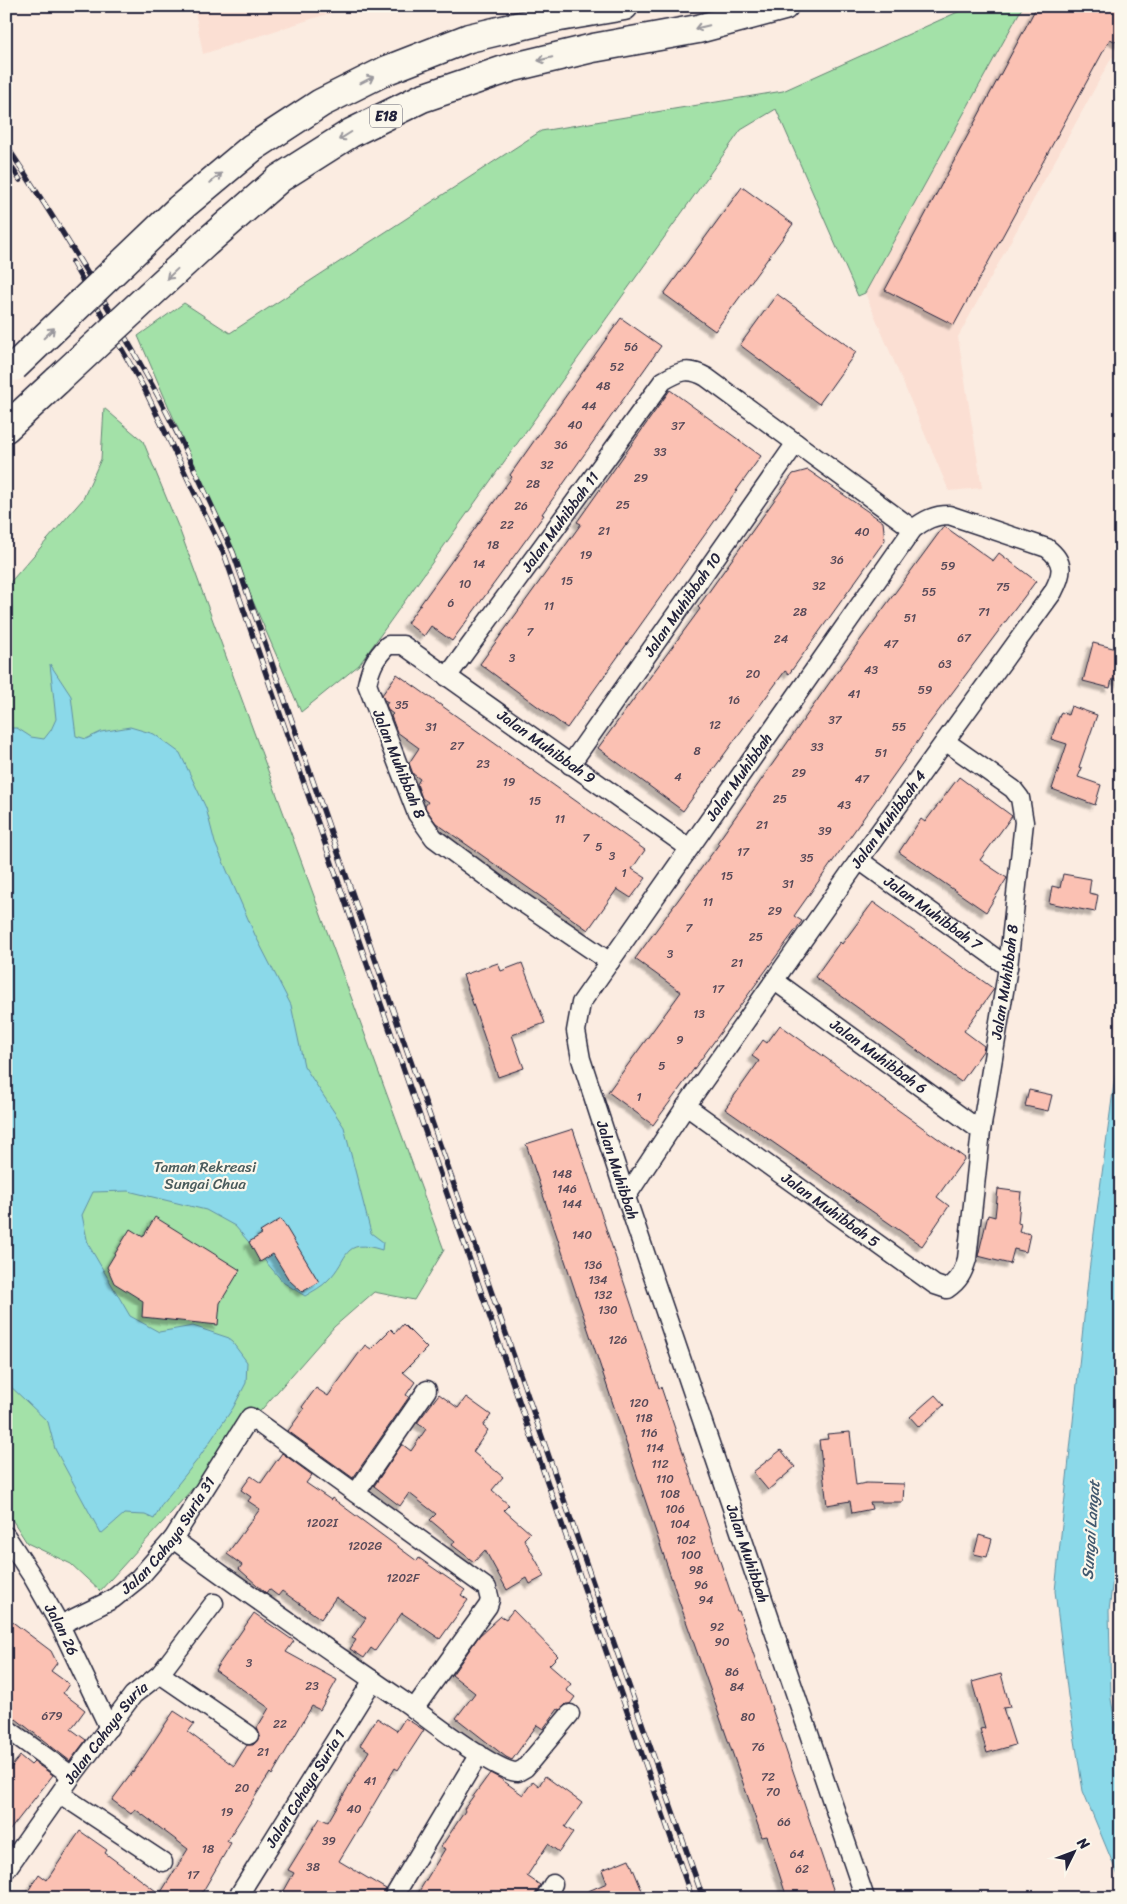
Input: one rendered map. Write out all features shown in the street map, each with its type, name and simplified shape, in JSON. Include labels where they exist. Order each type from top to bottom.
[{"type":"highway","points":[[10,370],[179,209],[252,148],[321,103],[387,70],[469,38],[554,18],[624,6]]},
{"type":"highway","name":"E18","points":[[6,428],[208,240],[280,178],[351,133],[422,98],[510,68],[593,48],[698,28],[784,6]]},
{"type":"highway","points":[[6,446],[50,387]]},
{"type":"street","name":"Jalan Muhibbah 11","points":[[448,677],[663,381],[678,372],[695,371],[706,377],[796,444]]},
{"type":"street","points":[[796,444],[920,524]]},
{"type":"street","name":"Jalan Muhibbah 10","points":[[570,764],[796,444]]},
{"type":"street","name":"Jalan Muhibbah 4","points":[[626,1197],[686,1106],[859,860],[1060,580],[1061,567],[1055,555],[1047,548],[949,515],[938,515],[920,524]]},
{"type":"street","name":"Jalan Muhibbah","points":[[865,1898],[626,1197],[581,1059],[576,1032],[581,1003],[920,524]]},
{"type":"street","name":"Jalan Muhibbah 9","points":[[403,645],[689,848]]},
{"type":"street","name":"Jalan Muhibbah 8","points":[[403,645],[388,646],[378,656],[370,668],[367,684],[417,814],[434,838],[515,897],[610,962]]},
{"type":"street","name":"Jalan Muhibbah 8","points":[[945,741],[1013,789],[1020,798],[1024,822],[1008,967],[981,1131],[967,1259]]},
{"type":"street","name":"Jalan Muhibbah 7","points":[[859,860],[1008,967]]},
{"type":"street","name":"Jalan Muhibbah 6","points":[[775,981],[981,1131]]},
{"type":"street","name":"Jalan Muhibbah 5","points":[[686,1106],[935,1285],[946,1289],[955,1284],[962,1275],[967,1259]]},
{"type":"street","points":[[414,1709],[488,1606],[490,1594],[483,1584],[356,1493],[427,1390]]},
{"type":"street","name":"Jalan Cahaya Suria 31","points":[[60,1625],[114,1599],[139,1578],[173,1539],[250,1417],[356,1493]]},
{"type":"street","name":"Jalan 26","points":[[6,1536],[60,1625],[109,1728]]},
{"type":"street","points":[[173,1539],[414,1709],[479,1754],[506,1770],[518,1772],[525,1768],[570,1714]]},
{"type":"street","name":"Jalan Cahaya Suria","points":[[6,1870],[72,1776],[133,1695],[160,1674],[214,1603]]},
{"type":"street","points":[[160,1674],[249,1735]]},
{"type":"street","name":"Jalan Cahaya Suria 1","points":[[237,1898],[373,1680]]},
{"type":"street","points":[[6,1728],[72,1776]]},
{"type":"street","points":[[393,1898],[479,1754]]},
{"type":"street","points":[[60,1794],[164,1862]]},
{"type":"shaded area","points":[[194,6],[352,6],[203,54]]},
{"type":"shaded area","points":[[1023,6],[1121,6],[1121,60],[1112,57],[958,337],[982,488],[949,491],[865,293]]},
{"type":"green space","points":[[971,6],[1023,6],[865,293],[858,296],[776,109],[741,130],[359,665],[301,712],[138,336],[184,303],[230,333],[541,131],[783,91]]},
{"type":"green space","name":"Taman Rekreasi Sungai Chua","points":[[104,408],[143,441],[180,531],[444,1250],[414,1300],[374,1292],[334,1327],[100,1591],[71,1564],[27,1543],[6,1510],[6,587],[83,499],[101,459]]},
{"type":"water","points":[[50,664],[71,696],[76,736],[86,739],[101,732],[130,727],[154,734],[180,753],[206,808],[215,843],[255,935],[291,1005],[304,1066],[344,1127],[371,1233],[383,1242],[382,1250],[359,1246],[353,1248],[326,1282],[305,1296],[284,1283],[235,1226],[206,1210],[128,1191],[93,1192],[82,1215],[88,1244],[130,1316],[159,1332],[193,1326],[229,1338],[247,1362],[246,1383],[233,1408],[198,1459],[162,1504],[154,1519],[145,1515],[124,1514],[101,1534],[55,1449],[48,1422],[6,1382],[6,728],[17,728],[31,737],[44,739],[51,730],[56,719]]},
{"type":"water","name":"Sungai Langat","points":[[1121,1031],[1121,1512],[1109,1611],[1111,1699],[1121,1756],[1121,1883],[1083,1791],[1068,1696],[1055,1591],[1089,1271]]},
{"type":"building","points":[[1037,6],[1121,6],[1121,44],[1110,39],[954,325],[885,290]]},
{"type":"building","points":[[742,187],[793,224],[715,331],[664,294]]},
{"type":"building","points":[[777,294],[856,352],[819,404],[740,345]]},
{"type":"building","points":[[621,318],[661,346],[542,514],[544,515],[452,641],[431,626],[424,636],[407,623],[512,477],[510,475]]},
{"type":"building","points":[[670,390],[761,456],[567,728],[480,664],[581,524],[577,522]]},
{"type":"building","points":[[808,470],[883,522],[885,540],[789,674],[785,671],[683,811],[598,748],[700,609],[698,607],[793,474]]},
{"type":"building","points":[[944,526],[993,561],[999,553],[1036,581],[922,733],[794,916],[802,921],[653,1125],[608,1092],[681,992],[635,959],[719,844],[717,843],[842,665]]},
{"type":"building","points":[[1093,643],[1121,650],[1121,682],[1112,679],[1110,688],[1083,681]]},
{"type":"building","points":[[397,674],[645,850],[632,869],[646,878],[631,898],[617,889],[588,930],[436,823],[426,809],[425,806],[428,802],[422,798],[417,784],[420,779],[413,774],[409,763],[419,748],[397,732],[391,716],[393,714],[389,711],[386,705],[388,702],[384,700],[382,695]]},
{"type":"building","points":[[1071,706],[1097,715],[1079,767],[1082,768],[1078,777],[1101,785],[1095,805],[1052,789],[1067,744],[1051,739],[1061,712],[1068,715]]},
{"type":"building","points":[[959,777],[1012,816],[980,860],[1007,878],[986,912],[899,852],[921,819],[925,822]]},
{"type":"building","points":[[1063,874],[1091,879],[1089,893],[1098,895],[1095,912],[1049,903],[1052,886],[1060,888]]},
{"type":"building","points":[[873,902],[994,989],[964,1031],[984,1046],[983,1051],[961,1082],[815,977],[840,942],[842,944]]},
{"type":"building","points":[[498,963],[501,971],[522,963],[545,1023],[512,1035],[524,1068],[498,1077],[463,975]]},
{"type":"building","points":[[780,1025],[965,1158],[937,1197],[949,1206],[922,1246],[725,1109],[759,1061],[752,1056],[763,1040],[767,1043]]},
{"type":"building","points":[[1029,1090],[1052,1095],[1048,1111],[1025,1106]]},
{"type":"building","points":[[573,1129],[659,1388],[661,1387],[737,1611],[739,1611],[836,1898],[787,1898],[767,1836],[762,1837],[679,1601],[526,1144]]},
{"type":"building","points":[[998,1189],[1021,1192],[1018,1223],[1021,1224],[1019,1231],[1030,1234],[1026,1252],[1014,1249],[1010,1264],[978,1256],[988,1215],[995,1217]]},
{"type":"building","points":[[155,1217],[240,1270],[220,1303],[218,1325],[142,1317],[143,1301],[114,1283],[107,1267],[130,1229],[143,1237]]},
{"type":"building","points":[[281,1219],[319,1282],[302,1292],[289,1280],[273,1254],[260,1262],[249,1242],[262,1234],[260,1232]]},
{"type":"building","points":[[403,1324],[427,1348],[403,1372],[415,1382],[406,1395],[409,1397],[353,1478],[288,1431],[316,1388],[328,1396],[365,1345],[371,1349],[391,1329],[395,1333]]},
{"type":"building","points":[[439,1394],[458,1408],[466,1397],[491,1415],[483,1426],[488,1430],[473,1452],[503,1477],[492,1490],[509,1505],[504,1510],[530,1533],[524,1539],[545,1576],[530,1584],[527,1578],[507,1590],[485,1550],[474,1562],[452,1545],[455,1541],[430,1520],[436,1514],[409,1493],[400,1506],[374,1486],[402,1444],[411,1451],[426,1429],[417,1423]]},
{"type":"building","points":[[935,1395],[944,1405],[919,1427],[910,1417]]},
{"type":"building","points":[[850,1432],[856,1485],[866,1483],[904,1484],[903,1502],[870,1502],[872,1509],[852,1513],[850,1501],[827,1505],[819,1440],[828,1439],[827,1434]]},
{"type":"building","points":[[781,1450],[795,1467],[768,1490],[753,1472]]},
{"type":"building","points":[[282,1453],[312,1475],[306,1483],[331,1500],[332,1498],[417,1561],[419,1558],[465,1590],[461,1595],[468,1600],[440,1639],[402,1613],[375,1651],[371,1648],[364,1658],[350,1649],[356,1640],[352,1638],[366,1618],[336,1597],[321,1619],[282,1591],[278,1596],[269,1589],[266,1593],[239,1569],[242,1565],[227,1554],[260,1509],[248,1501],[251,1497],[241,1490],[251,1476],[261,1483]]},
{"type":"building","points":[[979,1535],[992,1539],[987,1557],[974,1554]]},
{"type":"building","points":[[513,1610],[558,1656],[549,1665],[571,1684],[566,1690],[575,1697],[570,1704],[566,1704],[560,1710],[558,1709],[543,1729],[537,1725],[512,1760],[456,1718],[475,1693],[452,1675],[479,1636],[501,1616],[506,1619]]},
{"type":"building","points":[[254,1613],[294,1641],[286,1652],[337,1680],[320,1710],[312,1706],[272,1775],[270,1773],[227,1841],[231,1843],[199,1898],[37,1898],[28,1891],[39,1874],[47,1880],[80,1831],[107,1850],[105,1853],[160,1894],[188,1849],[135,1809],[131,1814],[112,1800],[174,1711],[194,1724],[188,1732],[234,1766],[247,1745],[253,1745],[257,1741],[260,1735],[257,1728],[269,1708],[215,1670]]},
{"type":"building","points":[[6,1617],[51,1651],[57,1663],[51,1671],[69,1684],[63,1693],[85,1710],[71,1729],[86,1740],[70,1761],[16,1719],[14,1721],[6,1718]]},
{"type":"building","points":[[1001,1674],[1010,1707],[1003,1708],[1015,1745],[987,1753],[980,1729],[985,1728],[972,1682]]},
{"type":"building","points":[[377,1718],[397,1731],[405,1718],[424,1730],[398,1770],[395,1768],[339,1861],[386,1889],[382,1898],[280,1898],[294,1873],[288,1870],[320,1818],[328,1822],[369,1751],[360,1745]]},
{"type":"building","points":[[20,1756],[31,1765],[34,1762],[53,1775],[6,1835],[6,1774]]},
{"type":"building","points":[[490,1773],[523,1795],[533,1781],[539,1786],[545,1776],[582,1803],[565,1827],[573,1832],[559,1852],[548,1844],[527,1876],[540,1885],[533,1898],[415,1898],[445,1849],[441,1847],[465,1811],[464,1809]]},
{"type":"building","points":[[629,1859],[643,1893],[632,1898],[572,1898],[607,1883],[602,1870]]},
{"type":"railway","points":[[6,145],[82,264],[135,354],[174,426],[233,552],[703,1898]]},
{"type":"railway","points":[[6,159],[20,180]]},
{"type":"railway","points":[[72,262],[145,390],[225,556],[692,1898]]}]
